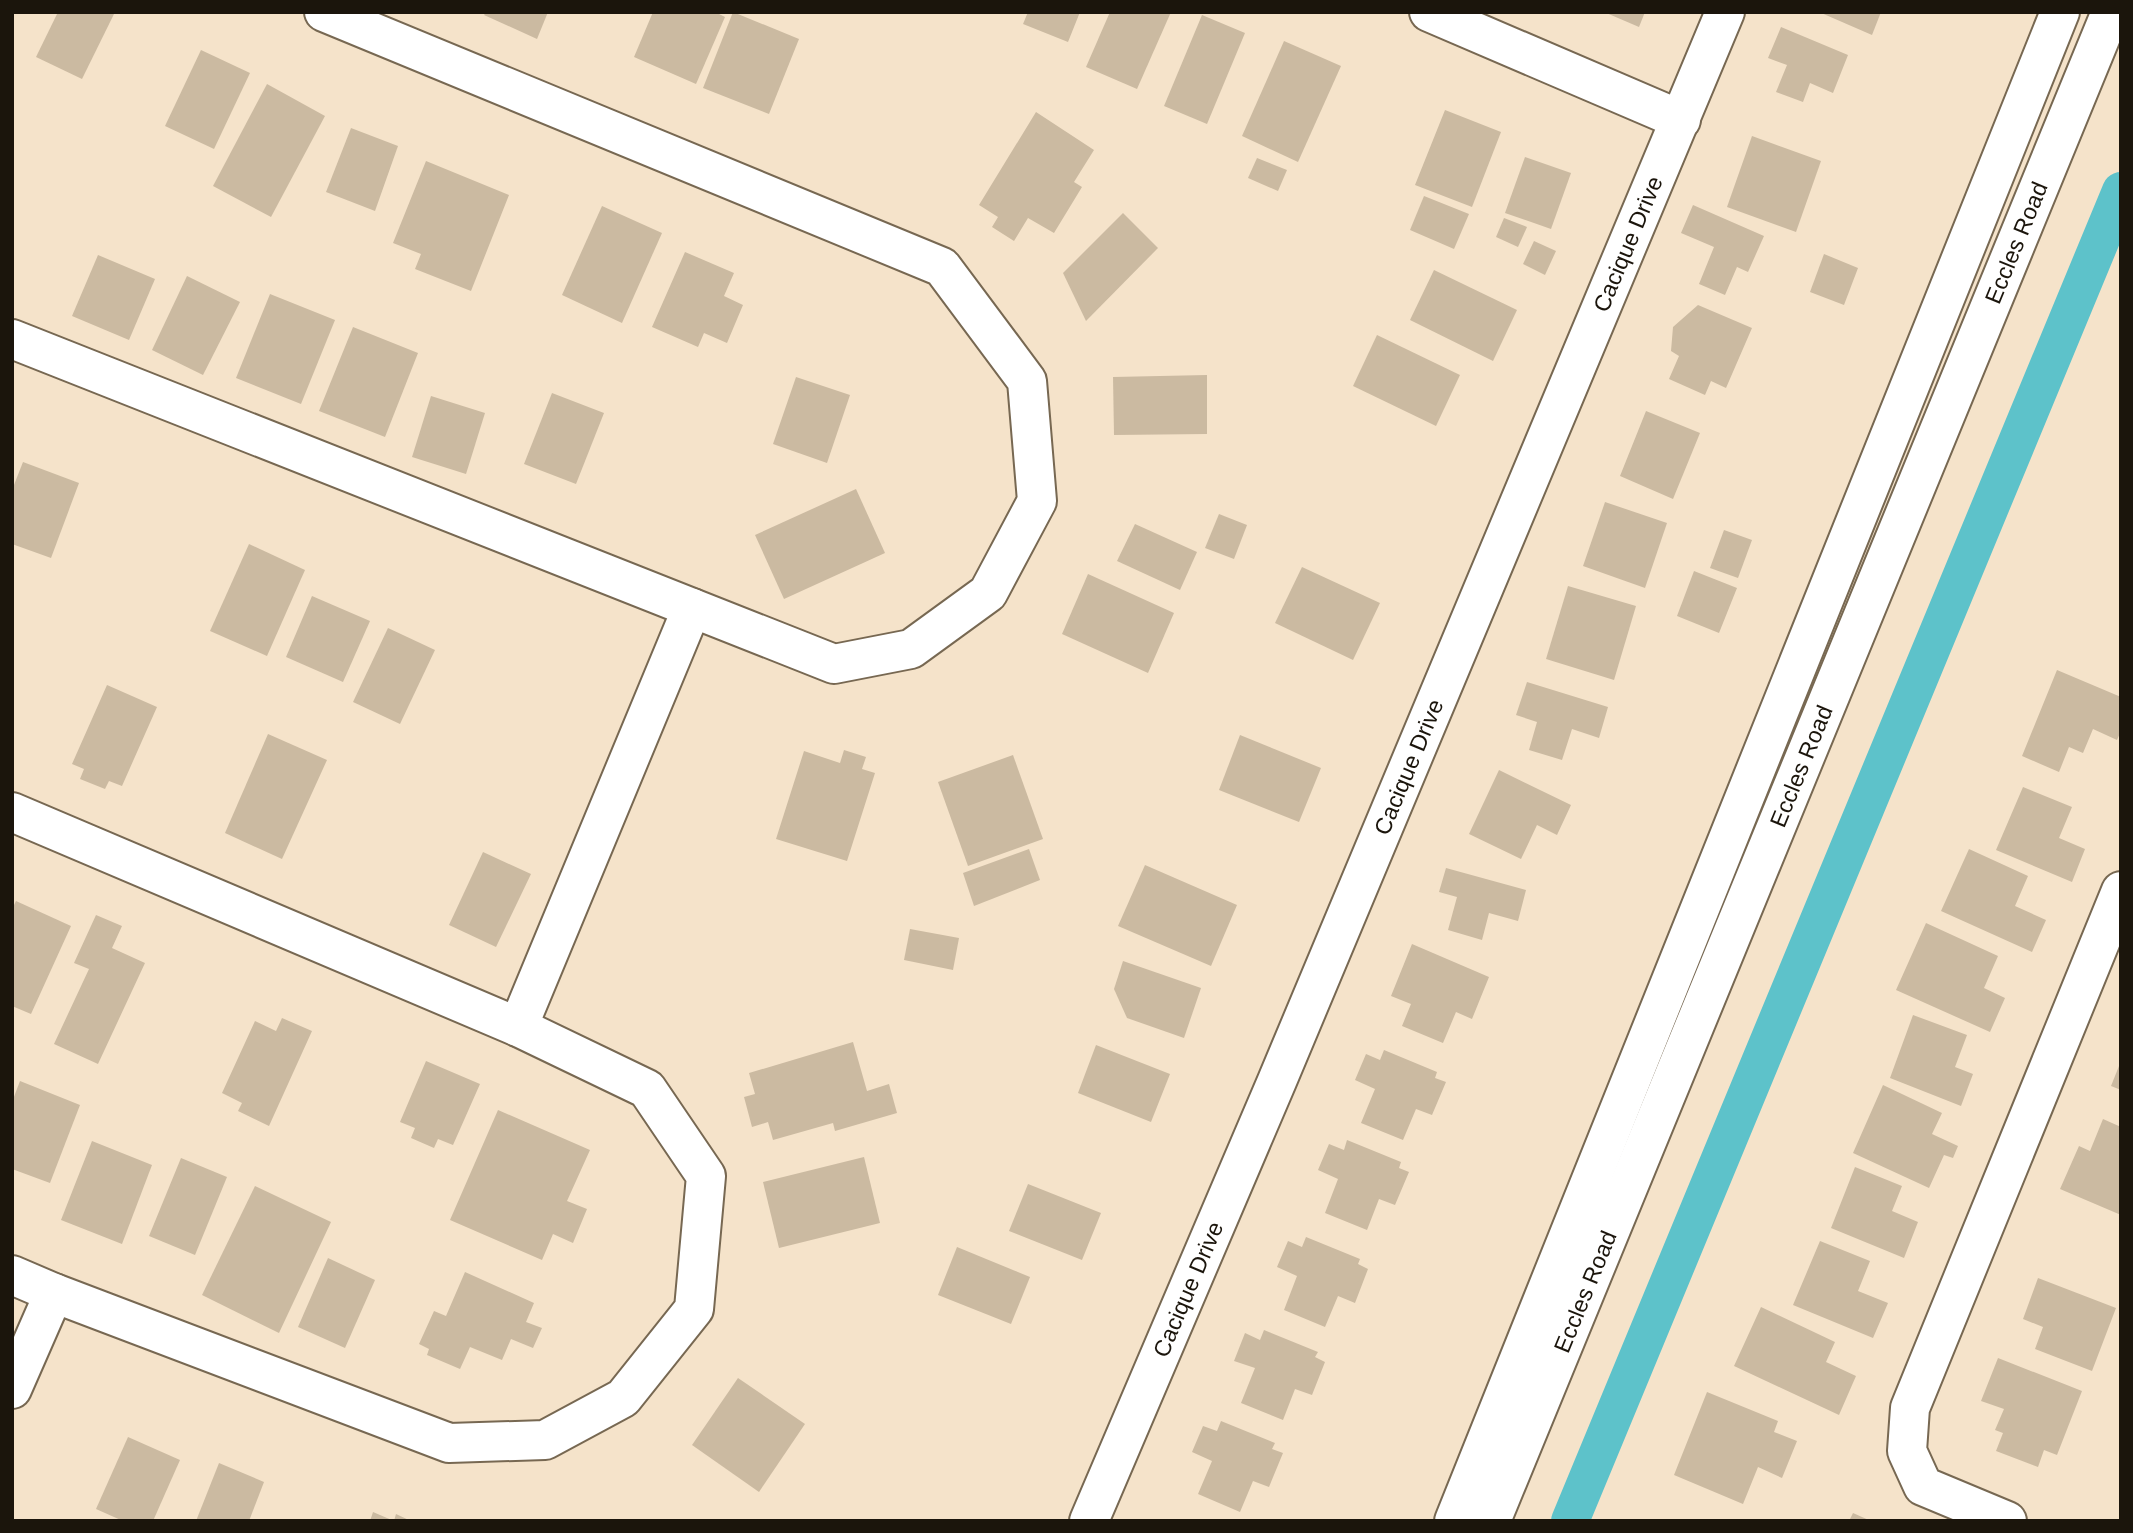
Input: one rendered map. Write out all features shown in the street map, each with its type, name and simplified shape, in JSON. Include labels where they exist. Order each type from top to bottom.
[{"type":"street","points":[[12,339],[834,664],[911,649],[988,593],[1037,501],[1027,381],[942,267],[324,12]]},
{"type":"street","points":[[1429,12],[1681,120]]},
{"type":"street","name":"Cacique Drive","points":[[1089,1521],[1288,1055],[1725,12]]},
{"type":"street","name":"Eccles Road","points":[[1454,1521],[2060,12]]},
{"type":"street","name":"Eccles Road","points":[[1491,1521],[2111,12]]},
{"type":"street","points":[[518,1027],[692,608]]},
{"type":"street","points":[[12,812],[518,1027],[647,1089],[706,1176],[694,1309],[623,1398],[545,1440],[449,1443],[12,1275]]},
{"type":"street","points":[[2007,1521],[1923,1486],[1907,1451],[1910,1408],[2121,891]]},
{"type":"street","points":[[12,1389],[54,1293]]},
{"type":"building","points":[[58,12],[115,12],[82,79],[36,57]]},
{"type":"building","points":[[486,12],[548,12],[537,39],[484,15]]},
{"type":"building","points":[[653,12],[715,12],[725,17],[696,84],[634,57]]},
{"type":"building","points":[[733,12],[799,39],[769,114],[703,88]]},
{"type":"building","points":[[1028,12],[1080,12],[1068,42],[1023,24]]},
{"type":"building","points":[[1110,12],[1171,12],[1137,89],[1086,67]]},
{"type":"building","points":[[1604,12],[1645,12],[1639,27]]},
{"type":"building","points":[[1819,12],[1881,12],[1872,35]]},
{"type":"building","points":[[1202,15],[1245,33],[1207,124],[1164,106]]},
{"type":"building","points":[[1781,27],[1848,55],[1833,93],[1810,83],[1803,102],[1776,92],[1787,65],[1768,58]]},
{"type":"building","points":[[1284,41],[1341,66],[1298,162],[1242,136]]},
{"type":"building","points":[[201,50],[250,73],[214,149],[165,126]]},
{"type":"building","points":[[267,84],[325,116],[271,217],[213,186]]},
{"type":"building","points":[[1445,110],[1501,132],[1472,207],[1415,185]]},
{"type":"building","points":[[1036,112],[1094,150],[1074,182],[1082,187],[1054,233],[1028,218],[1014,241],[992,227],[998,217],[979,205]]},
{"type":"building","points":[[351,128],[398,146],[375,211],[326,192]]},
{"type":"building","points":[[1752,136],[1821,161],[1796,232],[1727,207]]},
{"type":"building","points":[[1525,157],[1571,173],[1551,229],[1505,213]]},
{"type":"building","points":[[1257,158],[1287,170],[1278,191],[1248,178]]},
{"type":"building","points":[[426,161],[509,195],[471,291],[415,269],[421,254],[393,243]]},
{"type":"building","points":[[1424,196],[1469,214],[1454,249],[1410,230]]},
{"type":"building","points":[[1693,205],[1764,236],[1748,272],[1737,267],[1725,295],[1699,284],[1714,247],[1681,233]]},
{"type":"building","points":[[602,206],[662,233],[622,323],[562,295]]},
{"type":"building","points":[[1123,213],[1158,248],[1086,321],[1063,273]]},
{"type":"building","points":[[1504,218],[1527,227],[1518,247],[1496,237]]},
{"type":"building","points":[[1534,241],[1556,251],[1545,275],[1523,264]]},
{"type":"building","points":[[685,252],[734,273],[724,296],[743,305],[727,343],[704,333],[698,347],[652,327]]},
{"type":"building","points":[[1824,254],[1858,268],[1844,305],[1810,292]]},
{"type":"building","points":[[98,255],[155,279],[129,340],[72,316]]},
{"type":"building","points":[[1434,270],[1517,310],[1493,361],[1410,320]]},
{"type":"building","points":[[187,276],[240,302],[203,375],[152,350]]},
{"type":"building","points":[[270,294],[335,320],[301,404],[236,378]]},
{"type":"building","points":[[1698,305],[1752,328],[1726,388],[1711,381],[1705,395],[1669,379],[1679,356],[1671,351],[1673,327]]},
{"type":"building","points":[[353,327],[418,353],[385,437],[319,411]]},
{"type":"building","points":[[1377,335],[1460,375],[1436,426],[1353,386]]},
{"type":"building","points":[[1207,375],[1207,434],[1114,435],[1113,377]]},
{"type":"building","points":[[796,377],[850,395],[827,463],[773,444]]},
{"type":"building","points":[[552,393],[604,413],[576,484],[524,464]]},
{"type":"building","points":[[431,396],[485,413],[466,474],[412,457]]},
{"type":"building","points":[[1646,411],[1700,433],[1673,499],[1620,476]]},
{"type":"building","points":[[23,462],[79,483],[51,558],[12,544],[12,490]]},
{"type":"building","points":[[856,489],[885,553],[784,599],[755,535]]},
{"type":"building","points":[[1605,502],[1667,523],[1645,588],[1583,566]]},
{"type":"building","points":[[1219,514],[1247,525],[1234,559],[1205,548]]},
{"type":"building","points":[[1135,524],[1197,552],[1180,590],[1117,561]]},
{"type":"building","points":[[1724,530],[1752,540],[1738,578],[1710,568]]},
{"type":"building","points":[[249,544],[305,570],[267,656],[210,631]]},
{"type":"building","points":[[1302,567],[1380,603],[1353,660],[1275,623]]},
{"type":"building","points":[[1694,571],[1737,588],[1719,633],[1677,616]]},
{"type":"building","points":[[1088,574],[1174,613],[1148,673],[1062,634]]},
{"type":"building","points":[[1568,586],[1636,606],[1614,680],[1546,659]]},
{"type":"building","points":[[312,596],[370,621],[343,682],[286,657]]},
{"type":"building","points":[[388,628],[435,650],[400,724],[353,702]]},
{"type":"building","points":[[2057,670],[2121,697],[2121,731],[2117,740],[2093,729],[2083,753],[2069,747],[2059,772],[2022,756]]},
{"type":"building","points":[[1527,682],[1608,707],[1599,738],[1572,729],[1562,760],[1529,750],[1537,722],[1516,715]]},
{"type":"building","points":[[107,685],[157,707],[122,786],[109,781],[105,789],[80,779],[84,769],[72,764]]},
{"type":"building","points":[[268,734],[327,760],[282,859],[225,833]]},
{"type":"building","points":[[1240,735],[1321,768],[1299,822],[1219,790]]},
{"type":"building","points":[[844,750],[866,757],[862,769],[875,773],[847,861],[776,839],[804,751],[840,763]]},
{"type":"building","points":[[1013,755],[1043,839],[968,866],[938,782]]},
{"type":"building","points":[[1499,770],[1571,805],[1557,835],[1537,825],[1521,859],[1469,834]]},
{"type":"building","points":[[2023,787],[2072,807],[2059,838],[2085,849],[2072,882],[1996,850]]},
{"type":"building","points":[[1029,849],[1040,880],[974,906],[963,873]]},
{"type":"building","points":[[1969,849],[2028,876],[2015,906],[2046,920],[2032,952],[1941,911]]},
{"type":"building","points":[[483,852],[531,874],[496,947],[449,925]]},
{"type":"building","points":[[1145,865],[1237,905],[1211,966],[1118,926]]},
{"type":"building","points":[[1446,868],[1526,890],[1518,921],[1489,913],[1482,940],[1448,930],[1457,897],[1439,892]]},
{"type":"building","points":[[16,901],[71,926],[31,1014],[12,1006],[12,909]]},
{"type":"building","points":[[96,915],[122,926],[112,948],[145,963],[98,1064],[54,1044],[89,969],[74,963]]},
{"type":"building","points":[[1926,923],[1998,956],[1984,988],[2005,998],[1990,1032],[1896,990]]},
{"type":"building","points":[[910,929],[959,938],[953,970],[904,960]]},
{"type":"building","points":[[1412,944],[1489,977],[1472,1019],[1456,1012],[1443,1043],[1402,1026],[1411,1004],[1391,996]]},
{"type":"building","points":[[1123,961],[1201,988],[1184,1038],[1127,1018],[1114,989]]},
{"type":"building","points":[[1913,1015],[1967,1035],[1955,1067],[1973,1074],[1961,1106],[1890,1078]]},
{"type":"building","points":[[282,1018],[312,1031],[269,1126],[238,1111],[242,1103],[222,1093],[255,1021],[276,1031]]},
{"type":"building","points":[[853,1042],[867,1091],[889,1084],[897,1113],[835,1131],[833,1123],[773,1140],[768,1122],[752,1127],[744,1097],[755,1094],[749,1073]]},
{"type":"building","points":[[1096,1045],[1170,1074],[1151,1122],[1078,1093]]},
{"type":"building","points":[[1384,1050],[1437,1072],[1435,1078],[1446,1082],[1432,1115],[1416,1109],[1403,1140],[1361,1123],[1375,1089],[1355,1080],[1366,1054],[1380,1060]]},
{"type":"building","points":[[426,1061],[480,1084],[453,1145],[438,1139],[434,1148],[411,1138],[415,1128],[400,1122]]},
{"type":"building","points":[[2121,1061],[2121,1090],[2111,1086]]},
{"type":"building","points":[[20,1081],[80,1105],[50,1183],[12,1169],[12,1102]]},
{"type":"building","points":[[1883,1085],[1942,1113],[1932,1134],[1958,1146],[1953,1158],[1944,1155],[1929,1188],[1853,1153]]},
{"type":"building","points":[[498,1110],[590,1150],[567,1201],[587,1209],[573,1243],[553,1234],[542,1260],[450,1220]]},
{"type":"building","points":[[2103,1119],[2121,1127],[2121,1215],[2060,1189],[2079,1146],[2090,1151]]},
{"type":"building","points":[[1347,1140],[1401,1162],[1399,1168],[1409,1172],[1395,1205],[1379,1199],[1367,1230],[1325,1213],[1338,1179],[1318,1170],[1329,1144],[1344,1150]]},
{"type":"building","points":[[92,1141],[152,1165],[122,1244],[61,1220]]},
{"type":"building","points":[[864,1157],[880,1223],[779,1248],[763,1182]]},
{"type":"building","points":[[181,1158],[227,1177],[195,1255],[149,1236]]},
{"type":"building","points":[[1855,1167],[1902,1186],[1892,1211],[1918,1222],[1904,1258],[1831,1228]]},
{"type":"building","points":[[1028,1184],[1101,1213],[1082,1260],[1009,1231]]},
{"type":"building","points":[[255,1186],[331,1222],[279,1333],[202,1295]]},
{"type":"building","points":[[1306,1237],[1360,1259],[1358,1264],[1368,1269],[1355,1303],[1338,1296],[1325,1327],[1284,1310],[1297,1276],[1277,1267],[1288,1241],[1302,1247]]},
{"type":"building","points":[[1820,1241],[1870,1261],[1858,1291],[1888,1303],[1873,1338],[1793,1305]]},
{"type":"building","points":[[957,1247],[1030,1277],[1011,1324],[938,1295]]},
{"type":"building","points":[[328,1258],[375,1280],[345,1348],[298,1327]]},
{"type":"building","points":[[465,1272],[534,1303],[526,1322],[542,1328],[533,1348],[511,1339],[502,1360],[470,1347],[460,1369],[427,1355],[429,1349],[419,1344],[434,1311],[446,1316]]},
{"type":"building","points":[[2038,1278],[2116,1308],[2092,1371],[2035,1349],[2043,1327],[2023,1319]]},
{"type":"building","points":[[1761,1307],[1835,1342],[1826,1362],[1856,1376],[1839,1415],[1734,1366]]},
{"type":"building","points":[[1264,1330],[1318,1352],[1315,1357],[1325,1362],[1312,1395],[1295,1389],[1283,1420],[1241,1403],[1255,1368],[1234,1361],[1245,1333],[1260,1340]]},
{"type":"building","points":[[1998,1358],[2082,1391],[2057,1455],[2044,1450],[2038,1467],[1996,1451],[2003,1433],[1995,1430],[2004,1409],[1981,1401]]},
{"type":"building","points":[[738,1378],[805,1424],[759,1492],[692,1445]]},
{"type":"building","points":[[1707,1392],[1778,1421],[1774,1432],[1797,1441],[1782,1478],[1758,1467],[1743,1504],[1674,1475]]},
{"type":"building","points":[[1221,1421],[1275,1443],[1272,1449],[1283,1453],[1269,1487],[1253,1481],[1240,1512],[1198,1494],[1212,1461],[1192,1452],[1203,1426],[1217,1431]]},
{"type":"building","points":[[128,1437],[180,1460],[153,1521],[123,1521],[96,1509]]},
{"type":"building","points":[[219,1463],[264,1482],[249,1521],[196,1521]]},
{"type":"building","points":[[373,1512],[394,1521],[370,1521]]},
{"type":"building","points":[[1853,1513],[1871,1521],[1849,1521]]},
{"type":"building","points":[[396,1514],[411,1521],[394,1521]]},
{"type":"waterway","points":[[1570,1521],[2121,191]]}]
